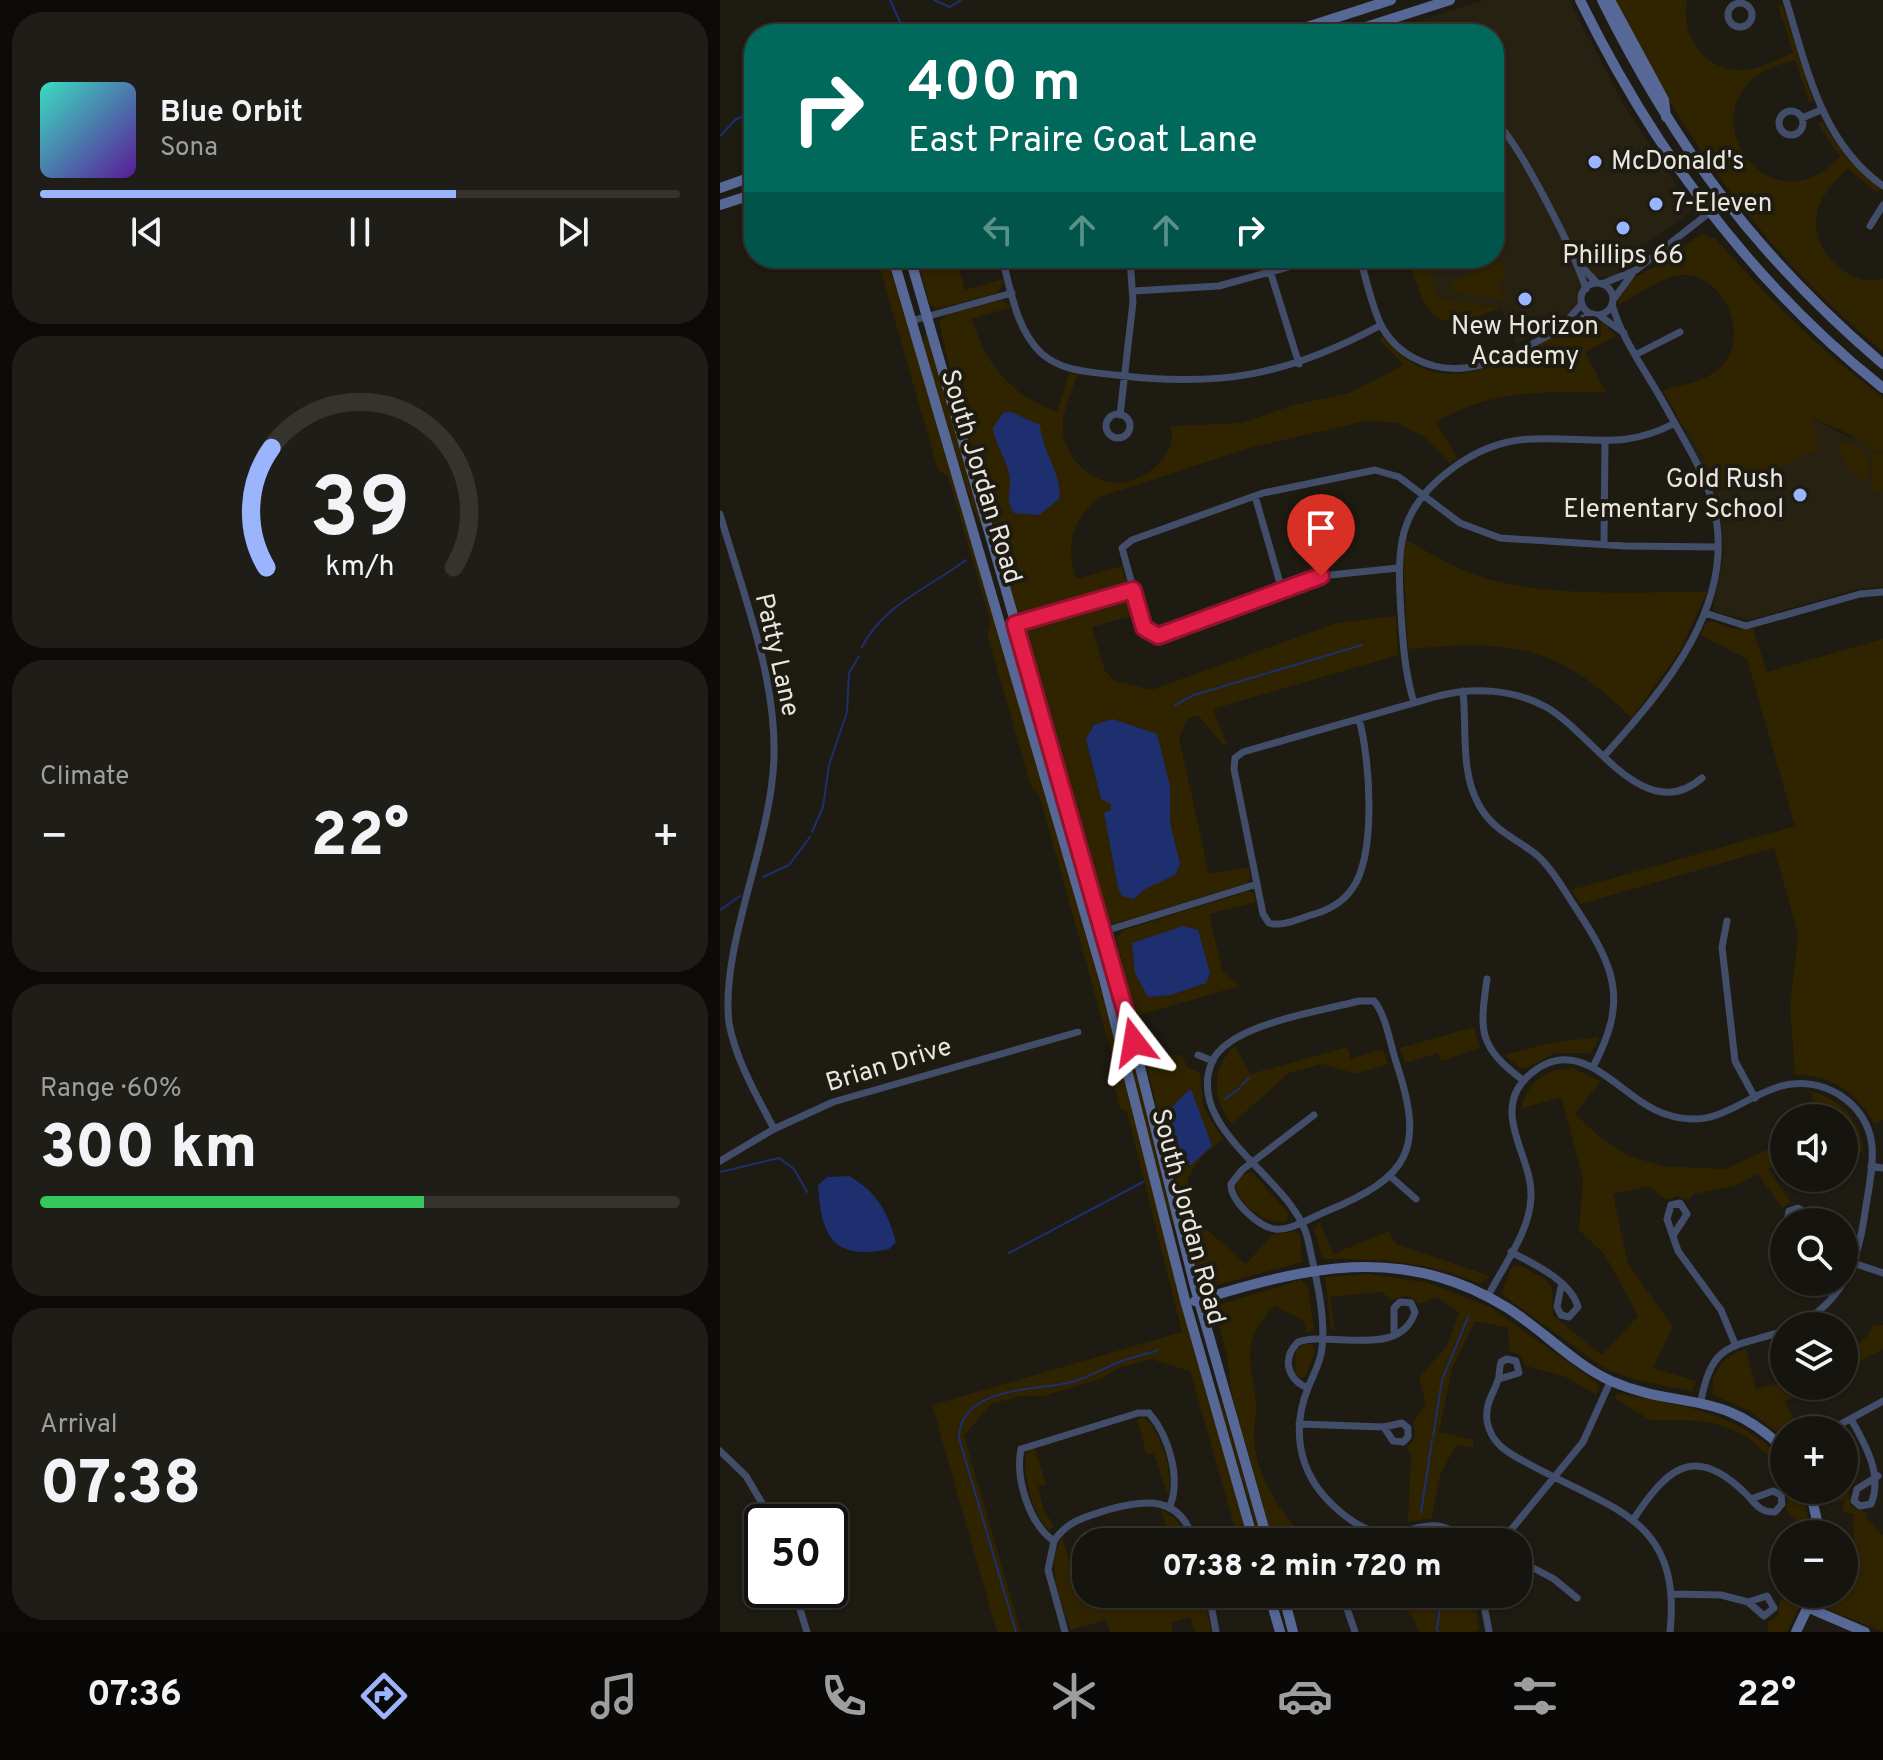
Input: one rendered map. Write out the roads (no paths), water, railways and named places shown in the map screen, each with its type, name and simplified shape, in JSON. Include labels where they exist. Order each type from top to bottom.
[{"type":"main road","points":[[1316,24],[1391,0]]},
{"type":"main road","points":[[1384,24],[1450,0]]},
{"type":"main road","points":[[1580,0],[1627,91],[1709,214],[1804,320],[1883,388]]},
{"type":"main road","points":[[1602,0],[1666,119],[1723,202],[1805,294],[1883,364]]},
{"type":"main road","points":[[1610,0],[1664,100],[1666,119]]},
{"type":"main road","points":[[720,188],[744,180]]},
{"type":"main road","points":[[720,205],[744,197]]},
{"type":"main road","name":"South Jordan Road","points":[[896,268],[1092,935],[1186,1304],[1250,1528]]},
{"type":"main road","name":"South Jordan Road","points":[[913,268],[1105,932],[1199,1300],[1264,1528]]},
{"type":"main road","points":[[1186,1304],[1313,1269],[1350,1265],[1399,1268],[1444,1278],[1488,1296],[1611,1380],[1701,1401],[1741,1416],[1770,1438]]},
{"type":"main road","points":[[1273,1608],[1280,1632]]},
{"type":"main road","points":[[1287,1608],[1293,1632]]},
{"type":"main road","points":[[1796,1632],[1809,1608],[1865,1632]]},
{"type":"street","points":[[1747,5],[1757,0]]},
{"type":"street","points":[[1786,0],[1821,110],[1845,149],[1883,186]]},
{"type":"street","points":[[1802,118],[1821,110]]},
{"type":"street","points":[[1504,132],[1577,262],[1586,289],[1582,304],[1562,327]]},
{"type":"street","points":[[1586,289],[1636,270],[1723,202]]},
{"type":"street","points":[[1870,226],[1883,205]]},
{"type":"street","points":[[1577,262],[1611,292],[1624,333],[1709,491],[1718,547],[1715,581],[1705,613],[1666,682],[1605,755]]},
{"type":"street","points":[[1005,268],[1026,334],[1050,360],[1071,369],[1124,376],[1210,381],[1246,377],[1299,364],[1381,325]]},
{"type":"street","points":[[1120,415],[1133,291],[1131,268]]},
{"type":"street","points":[[1269,268],[1299,364]]},
{"type":"street","points":[[1133,291],[1200,289],[1285,268]]},
{"type":"street","points":[[1363,268],[1381,325],[1407,354],[1432,366],[1453,369],[1496,360],[1562,327],[1607,312],[1636,270]]},
{"type":"street","points":[[911,321],[1012,293]]},
{"type":"street","points":[[1582,304],[1624,333]]},
{"type":"street","points":[[1637,354],[1680,332]]},
{"type":"street","points":[[1414,703],[1405,670],[1398,568],[1403,531],[1422,494],[1464,460],[1497,445],[1534,439],[1641,439],[1675,423]]},
{"type":"street","points":[[1604,544],[1605,440]]},
{"type":"street","points":[[1398,568],[1335,572],[1149,638],[1121,544],[1255,496],[1375,470],[1399,477],[1460,523],[1494,536],[1604,544],[1718,547]]},
{"type":"street","points":[[1255,496],[1282,590]]},
{"type":"street","name":"Patty Lane","points":[[720,514],[766,685],[774,748],[768,815],[730,973],[729,1022],[740,1058],[774,1129]]},
{"type":"street","points":[[1002,628],[1133,590]]},
{"type":"street","points":[[1705,613],[1746,626],[1860,594],[1883,592]]},
{"type":"street","points":[[1463,691],[1468,772],[1477,801],[1497,829],[1542,860],[1601,946],[1613,980],[1613,1017],[1593,1067]]},
{"type":"street","points":[[1359,719],[1370,768],[1364,862],[1358,878],[1345,897],[1326,910],[1267,926],[1232,756],[1243,752],[1414,703],[1463,691],[1500,692],[1534,701],[1563,718],[1637,785],[1656,793],[1684,791],[1702,778]]},
{"type":"street","points":[[1092,935],[1257,884]]},
{"type":"street","points":[[1727,921],[1722,947],[1735,1061],[1755,1098]]},
{"type":"street","points":[[1487,979],[1482,1016],[1484,1039],[1494,1057],[1524,1081]]},
{"type":"street","points":[[1314,1115],[1253,1162],[1233,1181],[1234,1202],[1271,1229],[1300,1222],[1367,1194],[1390,1176],[1408,1145],[1411,1115],[1375,1000],[1359,1001],[1242,1033],[1229,1042],[1213,1061],[1208,1079],[1211,1105],[1253,1162],[1300,1222],[1308,1238],[1323,1340],[1299,1424],[1302,1456],[1313,1481],[1331,1503],[1359,1525],[1368,1528]]},
{"type":"street","name":"Brian Drive","points":[[720,1161],[774,1129],[841,1099],[1078,1032]]},
{"type":"street","points":[[1198,1055],[1213,1061]]},
{"type":"street","points":[[1488,1296],[1527,1220],[1531,1200],[1530,1180],[1512,1123],[1515,1098],[1524,1081],[1539,1068],[1557,1061],[1574,1060],[1593,1067],[1643,1103],[1675,1117],[1715,1117],[1792,1084],[1814,1085],[1838,1094],[1856,1109],[1867,1127],[1872,1144],[1858,1240]]},
{"type":"street","points":[[1871,1166],[1883,1168]]},
{"type":"street","points":[[1390,1176],[1416,1199]]},
{"type":"street","points":[[1674,1234],[1680,1255],[1721,1310],[1735,1344]]},
{"type":"street","points":[[1511,1252],[1550,1273],[1561,1287]]},
{"type":"street","points":[[1858,1264],[1883,1273]]},
{"type":"street","points":[[1814,1312],[1834,1296]]},
{"type":"street","points":[[1308,1388],[1290,1375],[1290,1352],[1302,1340],[1373,1341],[1394,1332]]},
{"type":"street","points":[[1701,1401],[1710,1365],[1735,1344],[1770,1335]]},
{"type":"street","points":[[1499,1379],[1487,1409],[1491,1444],[1633,1520],[1649,1534],[1664,1557],[1673,1594],[1670,1632]]},
{"type":"street","points":[[1512,1528],[1590,1430],[1611,1380]]},
{"type":"street","points":[[1856,1416],[1883,1401]]},
{"type":"street","points":[[1054,1541],[1032,1516],[1019,1448],[1150,1411],[1176,1479],[1169,1508]]},
{"type":"street","points":[[1299,1424],[1384,1427]]},
{"type":"street","points":[[1858,1432],[1877,1466],[1881,1486],[1874,1501],[1860,1506],[1854,1501],[1857,1489],[1878,1476]]},
{"type":"street","points":[[720,1451],[746,1476],[762,1504]]},
{"type":"street","points":[[1633,1520],[1663,1478],[1689,1466],[1708,1467],[1724,1474],[1751,1499]]},
{"type":"street","points":[[1065,1632],[1048,1570],[1054,1541],[1075,1521],[1132,1503],[1153,1502],[1169,1508],[1188,1528]]},
{"type":"street","points":[[1532,1567],[1554,1579],[1577,1598]]},
{"type":"street","points":[[1673,1594],[1714,1594],[1748,1602]]},
{"type":"street","points":[[800,1608],[807,1632]]},
{"type":"street","points":[[1212,1608],[1216,1632]]},
{"type":"street","points":[[1347,1608],[1355,1632]]},
{"type":"street","points":[[1485,1608],[1489,1632]]},
{"type":"water","points":[[1009,411],[1040,425],[1058,481],[1059,499],[1039,515],[1014,513],[1010,505],[1009,473],[993,428],[1003,413]]},
{"type":"water","points":[[1113,719],[1157,734],[1170,786],[1170,823],[1180,864],[1175,875],[1145,889],[1134,899],[1122,896],[1118,888],[1104,813],[1111,810],[1111,804],[1101,799],[1086,739],[1094,725]]},
{"type":"water","points":[[1183,926],[1198,930],[1210,973],[1206,983],[1171,995],[1148,997],[1135,973],[1132,943]]},
{"type":"water","points":[[1191,1089],[1212,1146],[1191,1165],[1182,1164],[1169,1116],[1179,1099]]},
{"type":"water","points":[[849,1176],[874,1196],[885,1212],[896,1242],[889,1249],[870,1252],[843,1248],[827,1231],[818,1185],[827,1177]]},
{"type":"waterway","points":[[890,0],[901,24]]},
{"type":"waterway","points":[[934,0],[950,7],[961,0]]},
{"type":"waterway","points":[[720,136],[735,120],[744,116]]},
{"type":"waterway","points":[[862,647],[871,632],[895,608],[966,560]]},
{"type":"waterway","points":[[1175,705],[1194,695],[1362,645]]},
{"type":"waterway","points":[[812,832],[823,807],[829,765],[847,712],[849,673],[859,656]]},
{"type":"waterway","points":[[763,877],[789,865],[810,837]]},
{"type":"waterway","points":[[720,910],[740,896]]},
{"type":"waterway","points":[[1242,1085],[1249,1078]]},
{"type":"waterway","points":[[1225,1099],[1240,1088]]},
{"type":"waterway","points":[[720,1172],[779,1158],[794,1169],[807,1192]]},
{"type":"waterway","points":[[1009,1253],[1143,1182]]},
{"type":"waterway","points":[[1433,1437],[1442,1380],[1468,1317]]},
{"type":"waterway","points":[[1016,1632],[959,1438],[963,1421],[972,1408],[986,1399],[1072,1382],[1158,1350]]},
{"type":"waterway","points":[[1421,1513],[1432,1440]]},
{"type":"waterway","points":[[1437,1628],[1440,1608]]},
{"type":"place","name":"McDonald's","points":[[1595,162]]},
{"type":"place","name":"7-Eleven","points":[[1656,204]]},
{"type":"place","name":"Phillips 66","points":[[1623,228]]},
{"type":"place","name":"New Horizon Academy","points":[[1525,299]]},
{"type":"place","name":"Gold Rush Elementary School","points":[[1800,495]]}]
